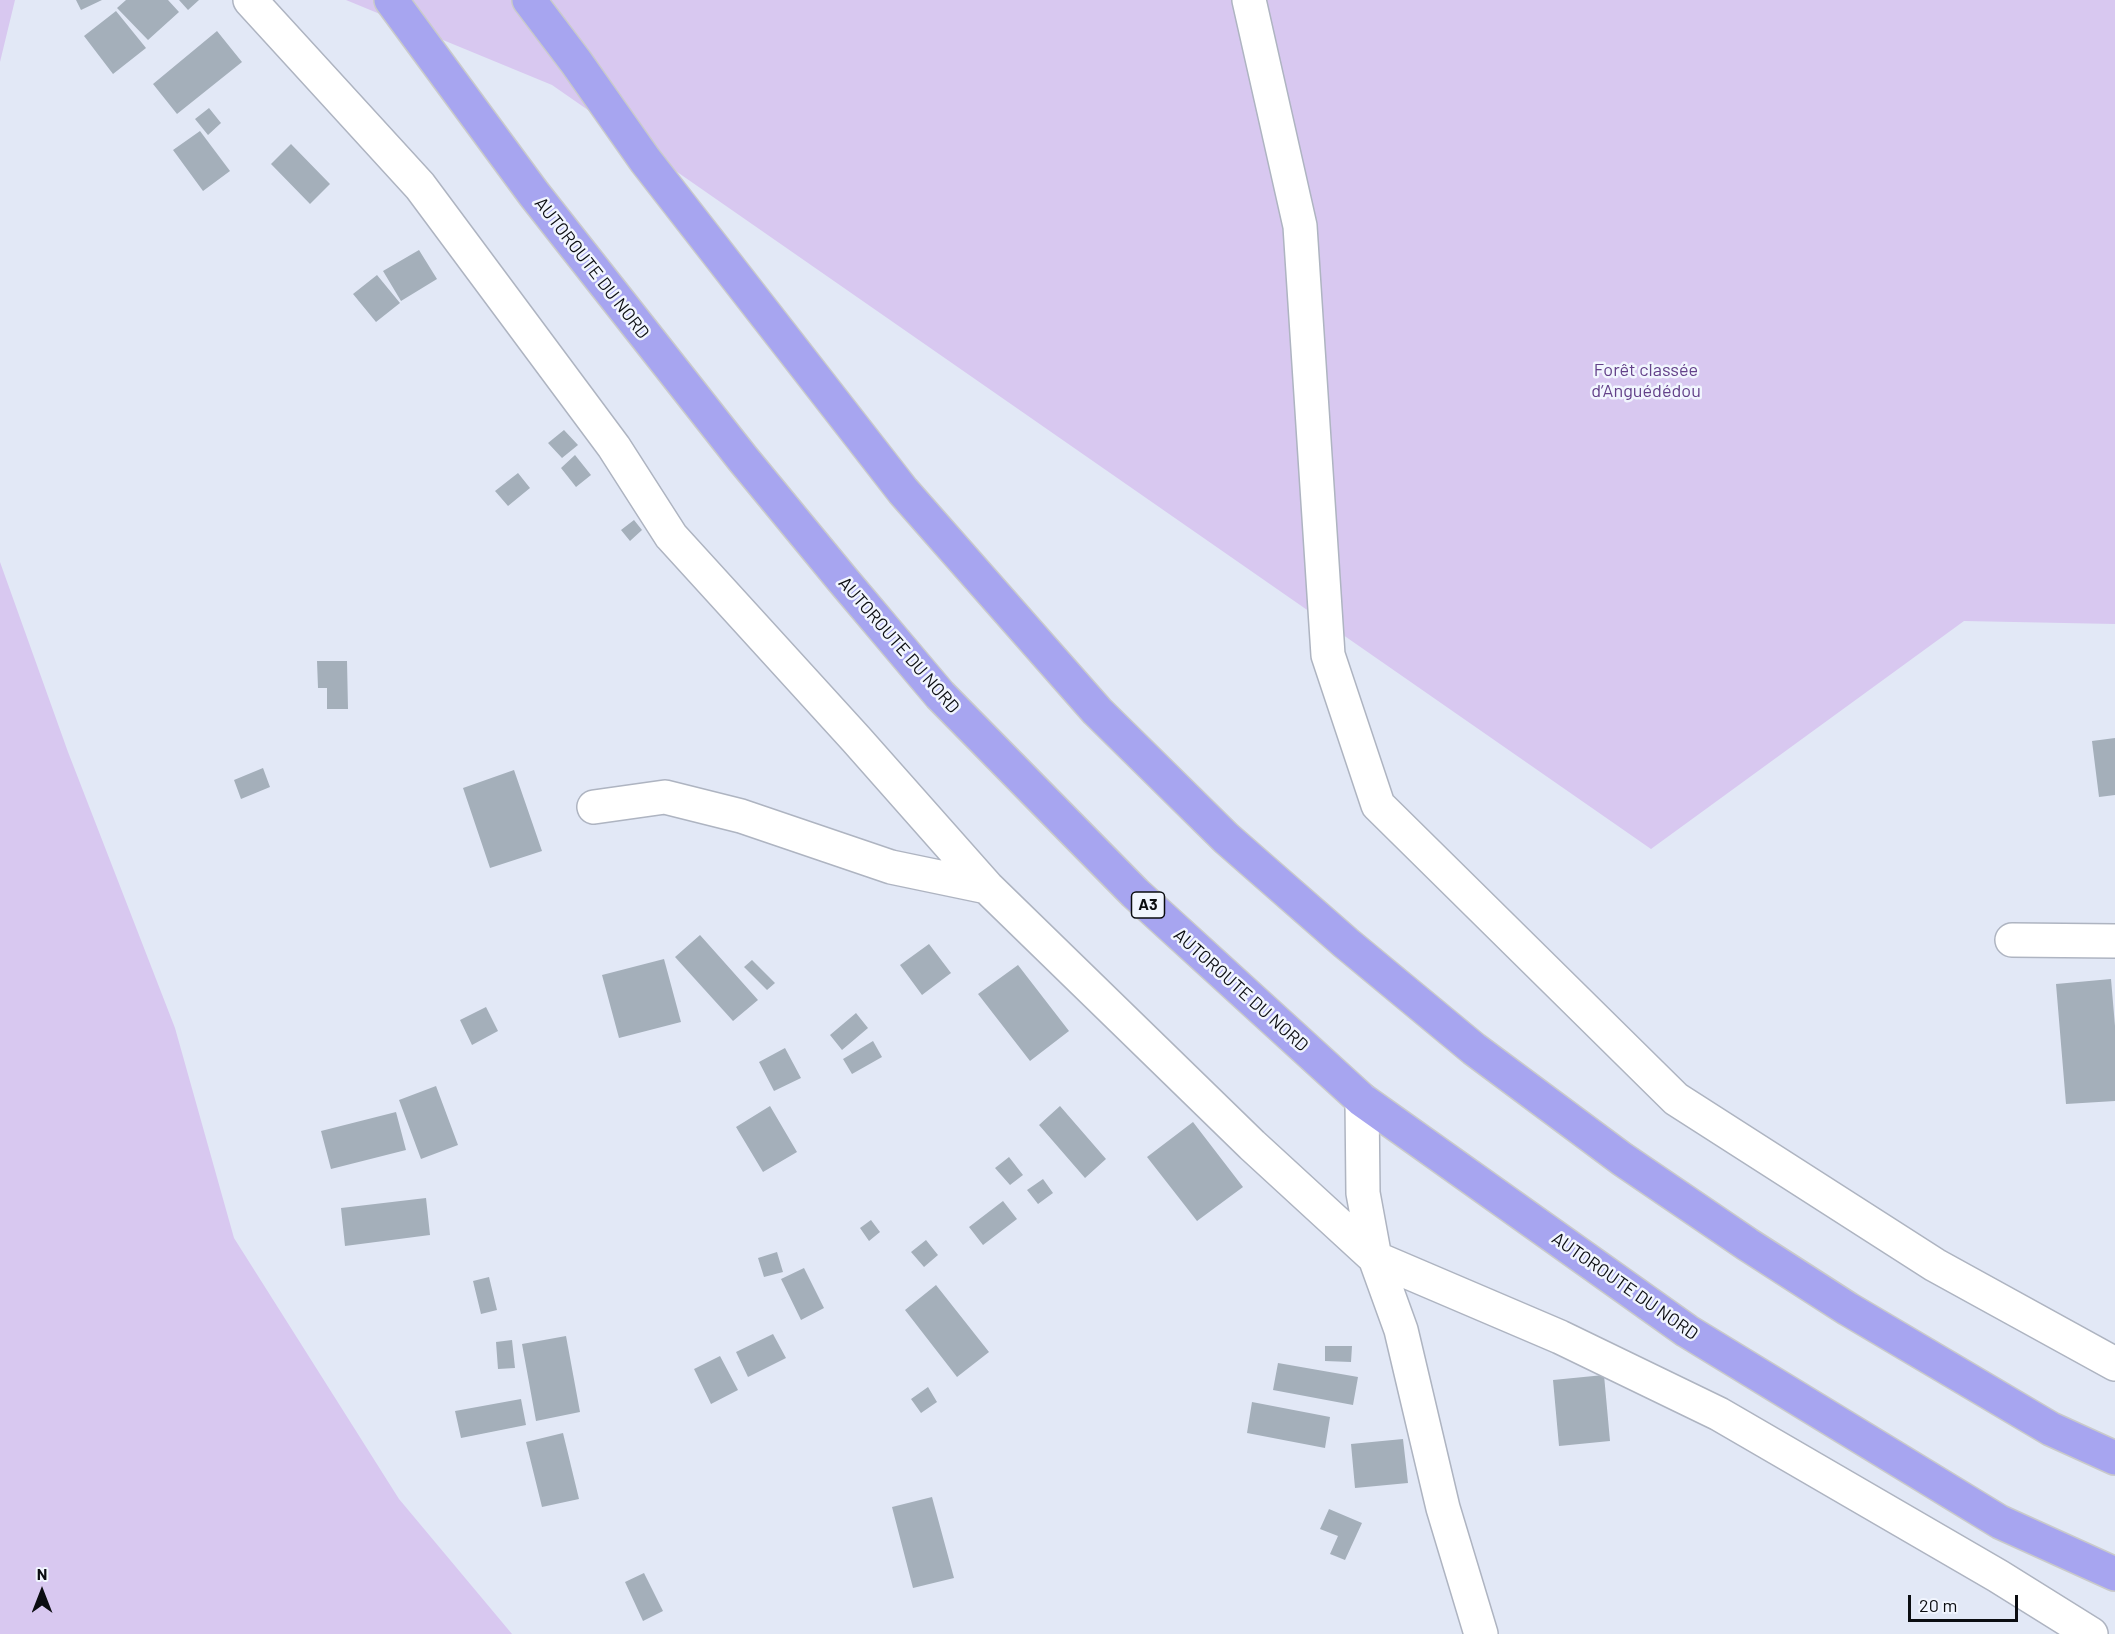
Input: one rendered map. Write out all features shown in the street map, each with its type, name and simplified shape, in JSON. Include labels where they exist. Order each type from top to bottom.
[{"type":"highway","name":"AUTOROUTE DU NORD","points":[[391,0],[534,194],[743,459],[940,695],[1135,893],[1362,1100],[1687,1331],[2000,1522],[2115,1574]]},
{"type":"highway","points":[[529,0],[645,160],[903,491],[1097,711],[1226,838],[1346,944],[1474,1049],[1622,1159],[1848,1309],[2051,1429],[2115,1458]]},
{"type":"street","points":[[250,0],[420,186],[614,447],[671,536],[987,887],[1252,1145],[1376,1258],[1560,1337],[1719,1414],[1998,1576],[2091,1634]]},
{"type":"street","points":[[1249,0],[1300,226],[1328,655],[1378,805],[1676,1099],[1935,1265],[2115,1364]]},
{"type":"street","points":[[594,807],[665,797],[741,816],[891,867],[987,887]]},
{"type":"street","points":[[2012,940],[2115,941]]},
{"type":"street","points":[[1362,1100],[1363,1193],[1376,1258],[1401,1330],[1443,1508],[1481,1634]]},
{"type":"green space","points":[[0,0],[15,0],[0,62]]},
{"type":"green space","name":"Forêt classée d’Anguédédou","points":[[346,0],[2115,0],[2115,624],[1964,621],[1651,849],[552,85]]},
{"type":"green space","points":[[0,562],[68,752],[175,1028],[234,1238],[399,1499],[512,1634],[0,1634]]},
{"type":"building","points":[[76,0],[102,0],[81,10]]},
{"type":"building","points":[[126,0],[168,0],[179,12],[148,40],[117,8]]},
{"type":"building","points":[[179,0],[199,0],[188,10]]},
{"type":"building","points":[[116,11],[146,48],[113,74],[84,36]]},
{"type":"building","points":[[217,31],[242,62],[177,114],[153,84]]},
{"type":"building","points":[[209,108],[221,123],[208,135],[195,119]]},
{"type":"building","points":[[200,131],[230,171],[203,191],[173,150]]},
{"type":"building","points":[[291,144],[330,184],[310,204],[271,164]]},
{"type":"building","points":[[419,250],[437,279],[401,301],[383,271]]},
{"type":"building","points":[[377,275],[400,303],[376,322],[353,294]]},
{"type":"building","points":[[564,430],[578,445],[562,458],[548,443]]},
{"type":"building","points":[[575,455],[591,475],[576,487],[561,468]]},
{"type":"building","points":[[518,473],[530,488],[508,506],[495,491]]},
{"type":"building","points":[[634,520],[642,530],[630,541],[621,530]]},
{"type":"building","points":[[317,661],[347,661],[348,709],[327,709],[327,688],[318,688]]},
{"type":"building","points":[[2115,738],[2115,795],[2099,797],[2092,741]]},
{"type":"building","points":[[263,768],[270,787],[241,799],[234,780]]},
{"type":"building","points":[[514,770],[542,851],[490,868],[463,788]]},
{"type":"building","points":[[700,935],[758,1000],[733,1021],[675,957]]},
{"type":"building","points":[[929,944],[951,973],[922,995],[900,965]]},
{"type":"building","points":[[664,959],[681,1022],[619,1038],[602,975]]},
{"type":"building","points":[[752,960],[775,983],[767,990],[744,967]]},
{"type":"building","points":[[1018,965],[1069,1031],[1030,1061],[978,994]]},
{"type":"building","points":[[2111,979],[2115,1026],[2115,1101],[2066,1104],[2056,984]]},
{"type":"building","points":[[486,1007],[498,1031],[472,1045],[460,1020]]},
{"type":"building","points":[[856,1013],[868,1028],[842,1050],[830,1035]]},
{"type":"building","points":[[873,1041],[882,1057],[852,1074],[843,1059]]},
{"type":"building","points":[[785,1048],[801,1078],[774,1091],[759,1062]]},
{"type":"building","points":[[436,1086],[458,1145],[421,1159],[399,1100]]},
{"type":"building","points":[[770,1106],[797,1152],[763,1172],[736,1127]]},
{"type":"building","points":[[1060,1106],[1106,1159],[1085,1178],[1039,1125]]},
{"type":"building","points":[[396,1112],[406,1150],[331,1169],[321,1131]]},
{"type":"building","points":[[1193,1122],[1243,1187],[1197,1221],[1147,1157]]},
{"type":"building","points":[[1009,1157],[1023,1175],[1010,1185],[995,1168]]},
{"type":"building","points":[[1043,1179],[1053,1193],[1038,1204],[1027,1190]]},
{"type":"building","points":[[426,1198],[430,1235],[345,1246],[341,1208]]},
{"type":"building","points":[[1003,1201],[1017,1219],[983,1245],[969,1227]]},
{"type":"building","points":[[871,1220],[880,1232],[869,1241],[860,1228]]},
{"type":"building","points":[[926,1240],[938,1255],[924,1267],[911,1252]]},
{"type":"building","points":[[777,1252],[783,1272],[764,1277],[758,1258]]},
{"type":"building","points":[[804,1268],[824,1308],[801,1320],[781,1279]]},
{"type":"building","points":[[489,1277],[497,1310],[481,1314],[473,1281]]},
{"type":"building","points":[[936,1285],[989,1352],[957,1377],[905,1310]]},
{"type":"building","points":[[773,1334],[786,1358],[748,1377],[736,1352]]},
{"type":"building","points":[[566,1336],[580,1412],[536,1421],[522,1344]]},
{"type":"building","points":[[512,1340],[515,1368],[498,1369],[496,1342]]},
{"type":"building","points":[[1325,1346],[1352,1346],[1351,1362],[1325,1361]]},
{"type":"building","points":[[720,1356],[738,1390],[711,1404],[694,1369]]},
{"type":"building","points":[[1278,1363],[1358,1377],[1353,1405],[1273,1390]]},
{"type":"building","points":[[1604,1375],[1610,1441],[1559,1446],[1553,1380]]},
{"type":"building","points":[[928,1387],[937,1402],[921,1413],[911,1399]]},
{"type":"building","points":[[521,1399],[526,1425],[461,1438],[455,1411]]},
{"type":"building","points":[[1252,1402],[1330,1417],[1325,1448],[1247,1433]]},
{"type":"building","points":[[563,1433],[579,1499],[542,1507],[526,1442]]},
{"type":"building","points":[[1403,1439],[1408,1483],[1355,1488],[1351,1444]]},
{"type":"building","points":[[932,1497],[954,1578],[913,1588],[892,1507]]},
{"type":"building","points":[[1329,1509],[1362,1523],[1345,1560],[1330,1554],[1338,1536],[1320,1529]]},
{"type":"building","points":[[644,1573],[663,1611],[643,1621],[625,1582]]}]
